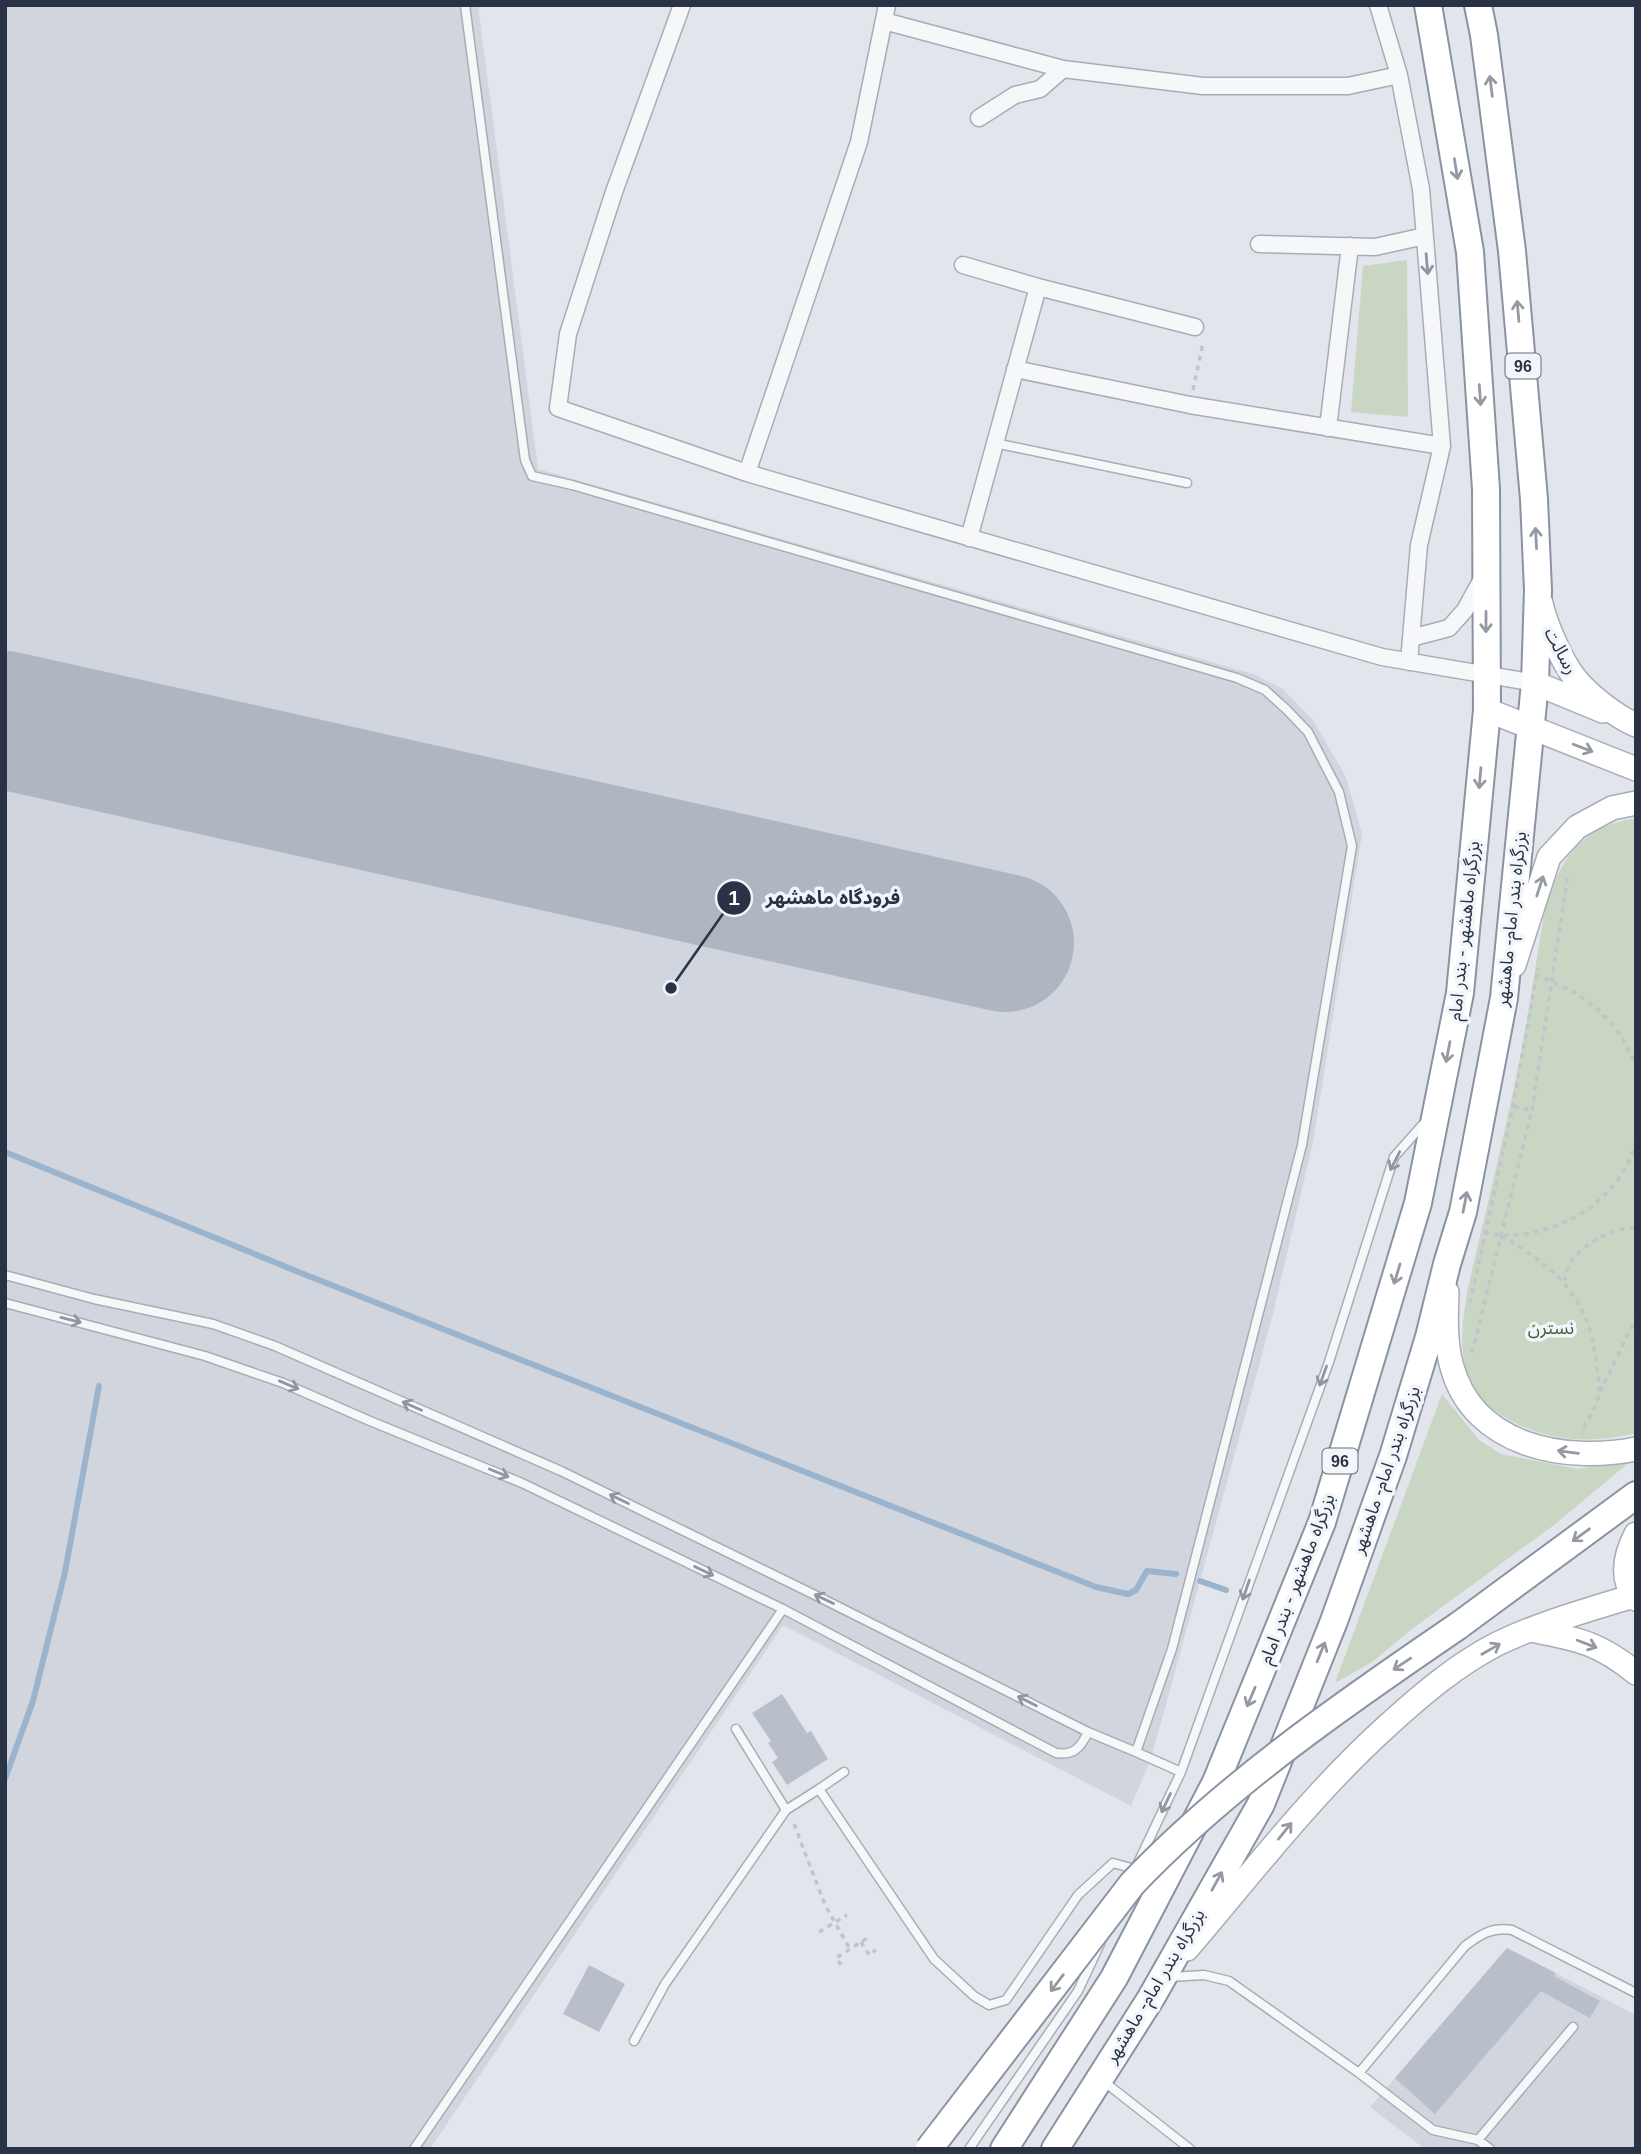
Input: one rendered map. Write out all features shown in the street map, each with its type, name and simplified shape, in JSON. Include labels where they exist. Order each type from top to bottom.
[{"type":"highway","name":"96","points":[[1428,5],[1470,252],[1486,489],[1487,710]]},
{"type":"highway","name":"96","points":[[1478,5],[1512,251],[1534,499],[1538,590],[1535,683],[1530,729]]},
{"type":"highway","name":"بزرگراه ماهشهر - بندر امام","points":[[1004,2149],[1114,1978],[1216,1782],[1322,1522],[1418,1203],[1460,993],[1487,710]]},
{"type":"highway","name":"بزرگراه بندر امام- ماهشهر","points":[[1055,2149],[1163,1978],[1261,1804],[1334,1621],[1393,1456],[1459,1225],[1504,998],[1530,729]]},
{"type":"highway","points":[[929,2149],[1132,1884],[1166,1848],[1202,1815],[1381,1678],[1458,1626],[1636,1495]]},
{"type":"main road","name":"رسالت","points":[[1538,590],[1544,620],[1574,678],[1627,722]]},
{"type":"main road","points":[[1535,683],[1627,722]]},
{"type":"main road","points":[[1487,710],[1636,769]]},
{"type":"main road","points":[[1504,998],[1549,857],[1577,827],[1612,808],[1636,803]]},
{"type":"main road","points":[[1447,1264],[1446,1327],[1452,1368],[1463,1394],[1484,1420],[1513,1439],[1544,1449],[1576,1440],[1636,1449]]},
{"type":"main road","points":[[1163,1978],[1292,1823],[1353,1757],[1412,1703],[1447,1676],[1497,1645],[1531,1630],[1634,1597],[1625,1571],[1629,1550],[1636,1534]]},
{"type":"main road","points":[[1531,1630],[1584,1641],[1615,1656],[1636,1674]]},
{"type":"street","points":[[682,5],[614,192],[568,334],[558,408],[747,474],[1382,657],[1535,683]]},
{"type":"street","points":[[1378,5],[1399,75],[1421,189],[1442,446],[1419,545],[1409,662]]},
{"type":"street","points":[[747,474],[859,142],[886,13],[1063,69],[1203,86],[1348,86],[1399,75]]},
{"type":"street","points":[[979,118],[1015,95],[1040,89],[1063,69]]},
{"type":"street","points":[[1259,244],[1375,247],[1425,236]]},
{"type":"street","points":[[1328,428],[1350,246]]},
{"type":"street","points":[[964,265],[1195,327]]},
{"type":"street","points":[[970,538],[1038,287]]},
{"type":"street","points":[[1015,369],[1189,405],[1442,446]]},
{"type":"street","points":[[1411,638],[1450,628],[1465,610],[1486,572]]},
{"type":"lane","points":[[465,5],[525,460],[532,476],[572,485],[1237,678],[1265,690],[1307,732],[1339,792],[1352,846],[1302,1145],[1172,1649],[1136,1752]]},
{"type":"lane","points":[[995,443],[1187,483]]},
{"type":"lane","points":[[968,2149],[1078,1991],[1181,1772],[1329,1362],[1394,1157],[1437,1108]]},
{"type":"lane","points":[[5,1275],[94,1299],[213,1324],[275,1346],[561,1471],[1088,1732],[1181,1772]]},
{"type":"lane","points":[[5,1303],[205,1356],[283,1382],[522,1483],[783,1609],[1056,1753],[1070,1753],[1083,1744],[1088,1732]]},
{"type":"lane","points":[[414,2149],[783,1609]]},
{"type":"lane","points":[[736,1729],[786,1810]]},
{"type":"lane","points":[[634,2041],[665,1984],[786,1810],[844,1772]]},
{"type":"lane","points":[[819,1789],[934,1959],[974,1996],[989,2005],[1006,2000],[1078,1895],[1113,1863],[1135,1869]]},
{"type":"lane","points":[[1359,2073],[1465,1946],[1483,1933],[1498,1928],[1512,1930],[1636,1993]]},
{"type":"lane","points":[[1163,1978],[1204,1975],[1229,1982],[1359,2073],[1433,2130],[1478,2140],[1490,2149]]},
{"type":"lane","points":[[1478,2140],[1573,2027]]},
{"type":"lane","points":[[1100,2078],[1190,2149]]},
{"type":"path","points":[[1189,405],[1204,344],[1195,327]]},
{"type":"path","points":[[1470,1364],[1532,1110],[1568,874]]},
{"type":"path","points":[[1469,1308],[1513,1106],[1538,964]]},
{"type":"path","points":[[1513,968],[1553,982],[1583,998],[1614,1026],[1628,1047],[1636,1066]]},
{"type":"path","points":[[1459,1225],[1501,1236],[1530,1234],[1586,1212],[1607,1193],[1623,1172],[1636,1140]]},
{"type":"path","points":[[1563,1281],[1571,1261],[1588,1245],[1609,1233],[1636,1227]]},
{"type":"path","points":[[1501,1236],[1548,1265],[1582,1309],[1594,1342],[1600,1394]]},
{"type":"path","points":[[1576,1440],[1636,1318]]},
{"type":"path","points":[[1467,1346],[1468,1355]]},
{"type":"path","points":[[1576,1440],[1595,1431]]},
{"type":"path","points":[[786,1810],[795,1824],[834,1923],[850,1949]]},
{"type":"path","points":[[819,1932],[847,1915]]},
{"type":"path","points":[[841,1965],[836,1958],[869,1937]]},
{"type":"path","points":[[861,1942],[869,1955]]},
{"type":"path","points":[[864,1958],[876,1950]]},
{"type":"shaded area","points":[[5,5],[478,5],[538,469],[1253,674],[1283,689],[1313,720],[1346,777],[1362,834],[1313,1142],[1272,1318],[1151,1759],[1131,1806],[783,1625],[430,2149],[5,2149]]},
{"type":"shaded area","points":[[1507,1948],[1636,2015],[1636,2149],[1425,2149],[1370,2107]]},
{"type":"green space","points":[[1407,260],[1408,417],[1351,412],[1363,266]]},
{"type":"green space","name":"نسترن","points":[[1636,818],[1636,1433],[1599,1439],[1562,1438],[1544,1434],[1510,1420],[1478,1396],[1468,1378],[1464,1360],[1462,1342],[1465,1305],[1517,1073],[1546,903],[1568,857],[1588,836],[1617,822]]},
{"type":"green space","points":[[1442,1394],[1479,1440],[1501,1454],[1578,1469],[1632,1460],[1554,1525],[1412,1629],[1372,1662],[1335,1683]]},
{"type":"building","points":[[782,1694],[807,1733],[811,1731],[828,1759],[787,1785],[772,1762],[778,1758],[768,1743],[771,1741],[752,1713]]},
{"type":"building","points":[[1507,1948],[1556,1973],[1554,1976],[1600,2001],[1590,2018],[1541,1991],[1435,2114],[1395,2078]]},
{"type":"building","points":[[589,1965],[625,1984],[599,2032],[563,2014]]},
{"type":"waterway","points":[[5,1152],[301,1273],[1096,1587],[1128,1594],[1136,1590],[1147,1571],[1176,1574]]},
{"type":"waterway","points":[[5,1779],[33,1701],[65,1572],[99,1386]]},
{"type":"waterway","points":[[1200,1581],[1226,1590]]},
{"type":"runway","points":[[5,720],[1005,943]]},
{"type":"place","name":"فرودگاه ماهشهر","points":[[671,988]]}]
